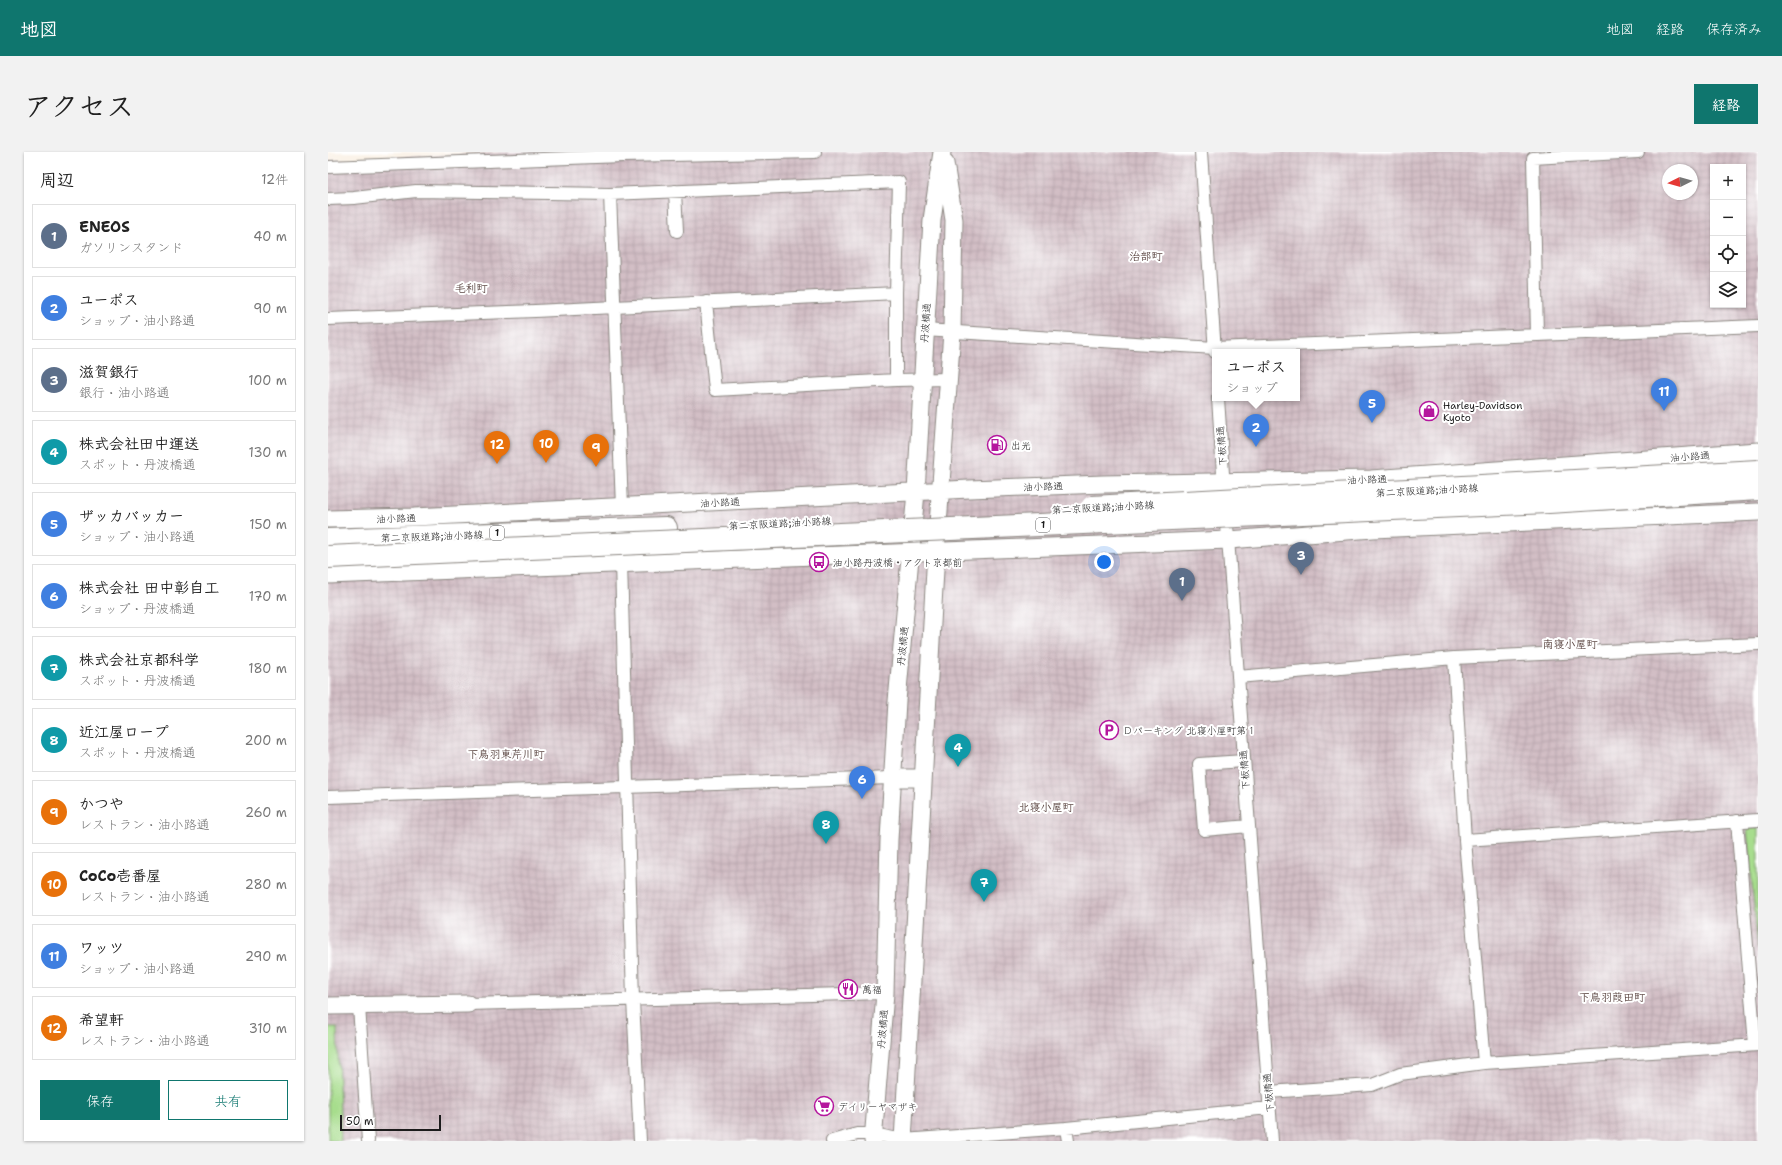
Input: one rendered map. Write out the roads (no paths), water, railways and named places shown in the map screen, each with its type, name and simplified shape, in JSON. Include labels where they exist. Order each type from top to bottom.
[{"type":"highway","name":"第二京阪道路;油小路線","points":[[328,540],[673,528],[1228,501],[1758,471]]},
{"type":"highway","name":"第二京阪道路;油小路線","points":[[328,556],[1541,502],[1758,489]]},
{"type":"street","points":[[328,167],[622,156],[815,152]]},
{"type":"street","name":"丹波橋通","points":[[873,1138],[885,993],[896,702],[912,551],[921,379],[932,220],[943,152]]},
{"type":"street","name":"丹波橋通","points":[[903,1141],[936,552],[952,332],[954,220],[943,152]]},
{"type":"street","points":[[1201,152],[1215,349]]},
{"type":"street","points":[[1536,335],[1533,158],[1638,152]]},
{"type":"street","points":[[328,199],[354,198],[416,191],[610,194],[899,182],[896,293],[896,380]]},
{"type":"street","points":[[675,192],[677,231]]},
{"type":"street","points":[[610,194],[622,506]]},
{"type":"street","points":[[328,319],[896,293]]},
{"type":"street","points":[[706,302],[715,390],[896,380],[949,379]]},
{"type":"street","points":[[1236,349],[1758,326]]},
{"type":"street","points":[[924,330],[1212,350]]},
{"type":"street","name":"下板橋通","points":[[1218,401],[1272,1141]]},
{"type":"street","name":"油小路通","points":[[328,519],[414,517],[941,490],[1103,484],[1371,479],[1758,451]]},
{"type":"street","points":[[328,575],[621,562],[912,551],[936,552],[1229,540],[1373,529],[1758,512]]},
{"type":"street","points":[[621,562],[634,1000],[640,1141]]},
{"type":"street","points":[[1238,677],[1454,658],[1758,644]]},
{"type":"street","points":[[1454,658],[1465,840],[1484,1062]]},
{"type":"street","points":[[1244,761],[1199,764],[1204,830],[1249,826]]},
{"type":"street","points":[[328,797],[923,778]]},
{"type":"street","points":[[1465,840],[1758,820]]},
{"type":"street","points":[[1268,1092],[1372,1085],[1400,1074],[1484,1062],[1757,1045],[1737,821]]},
{"type":"street","points":[[328,1006],[468,1004],[885,993],[911,994]]},
{"type":"street","points":[[359,1006],[368,1141]]},
{"type":"street","points":[[832,1141],[857,1134],[873,1138],[903,1141],[1066,1128],[1270,1108]]},
{"type":"street","points":[[1066,1128],[1068,1141]]},
{"type":"place","name":"Harley-Davidson Kyoto","points":[[1429,411]]},
{"type":"place","name":"ワッツ","points":[[1664,411]]},
{"type":"place","name":"ザッカバッカー","points":[[1372,423]]},
{"type":"place","name":"出光","points":[[997,445]]},
{"type":"place","name":"ユーポス","points":[[1256,447]]},
{"type":"place","name":"CoCo壱番屋","points":[[546,463]]},
{"type":"place","name":"希望軒","points":[[497,464]]},
{"type":"place","name":"かつや","points":[[596,467]]},
{"type":"place","name":"油小路丹波橋・アクト京都前","points":[[819,562]]},
{"type":"place","name":"滋賀銀行","points":[[1301,575]]},
{"type":"place","name":"ENEOS","points":[[1182,601]]},
{"type":"place","name":"Ｄパーキング 北寝小屋町第１","points":[[1109,730]]},
{"type":"place","name":"株式会社田中運送","points":[[958,767]]},
{"type":"place","name":"株式会社 田中彰自工","points":[[862,799]]},
{"type":"place","name":"近江屋ロープ","points":[[826,844]]},
{"type":"place","name":"株式会社京都科学","points":[[984,902]]},
{"type":"place","name":"萬福","points":[[848,989]]},
{"type":"place","name":"デイリーヤマザキ","points":[[824,1106]]},
{"type":"district","name":"治部町","points":[[1146,256]]},
{"type":"district","name":"毛利町","points":[[471,288]]},
{"type":"district","name":"南寝小屋町","points":[[1570,644]]},
{"type":"district","name":"下鳥羽東芹川町","points":[[506,754]]},
{"type":"district","name":"北寝小屋町","points":[[1046,807]]},
{"type":"district","name":"下鳥羽葭田町","points":[[1612,997]]}]
